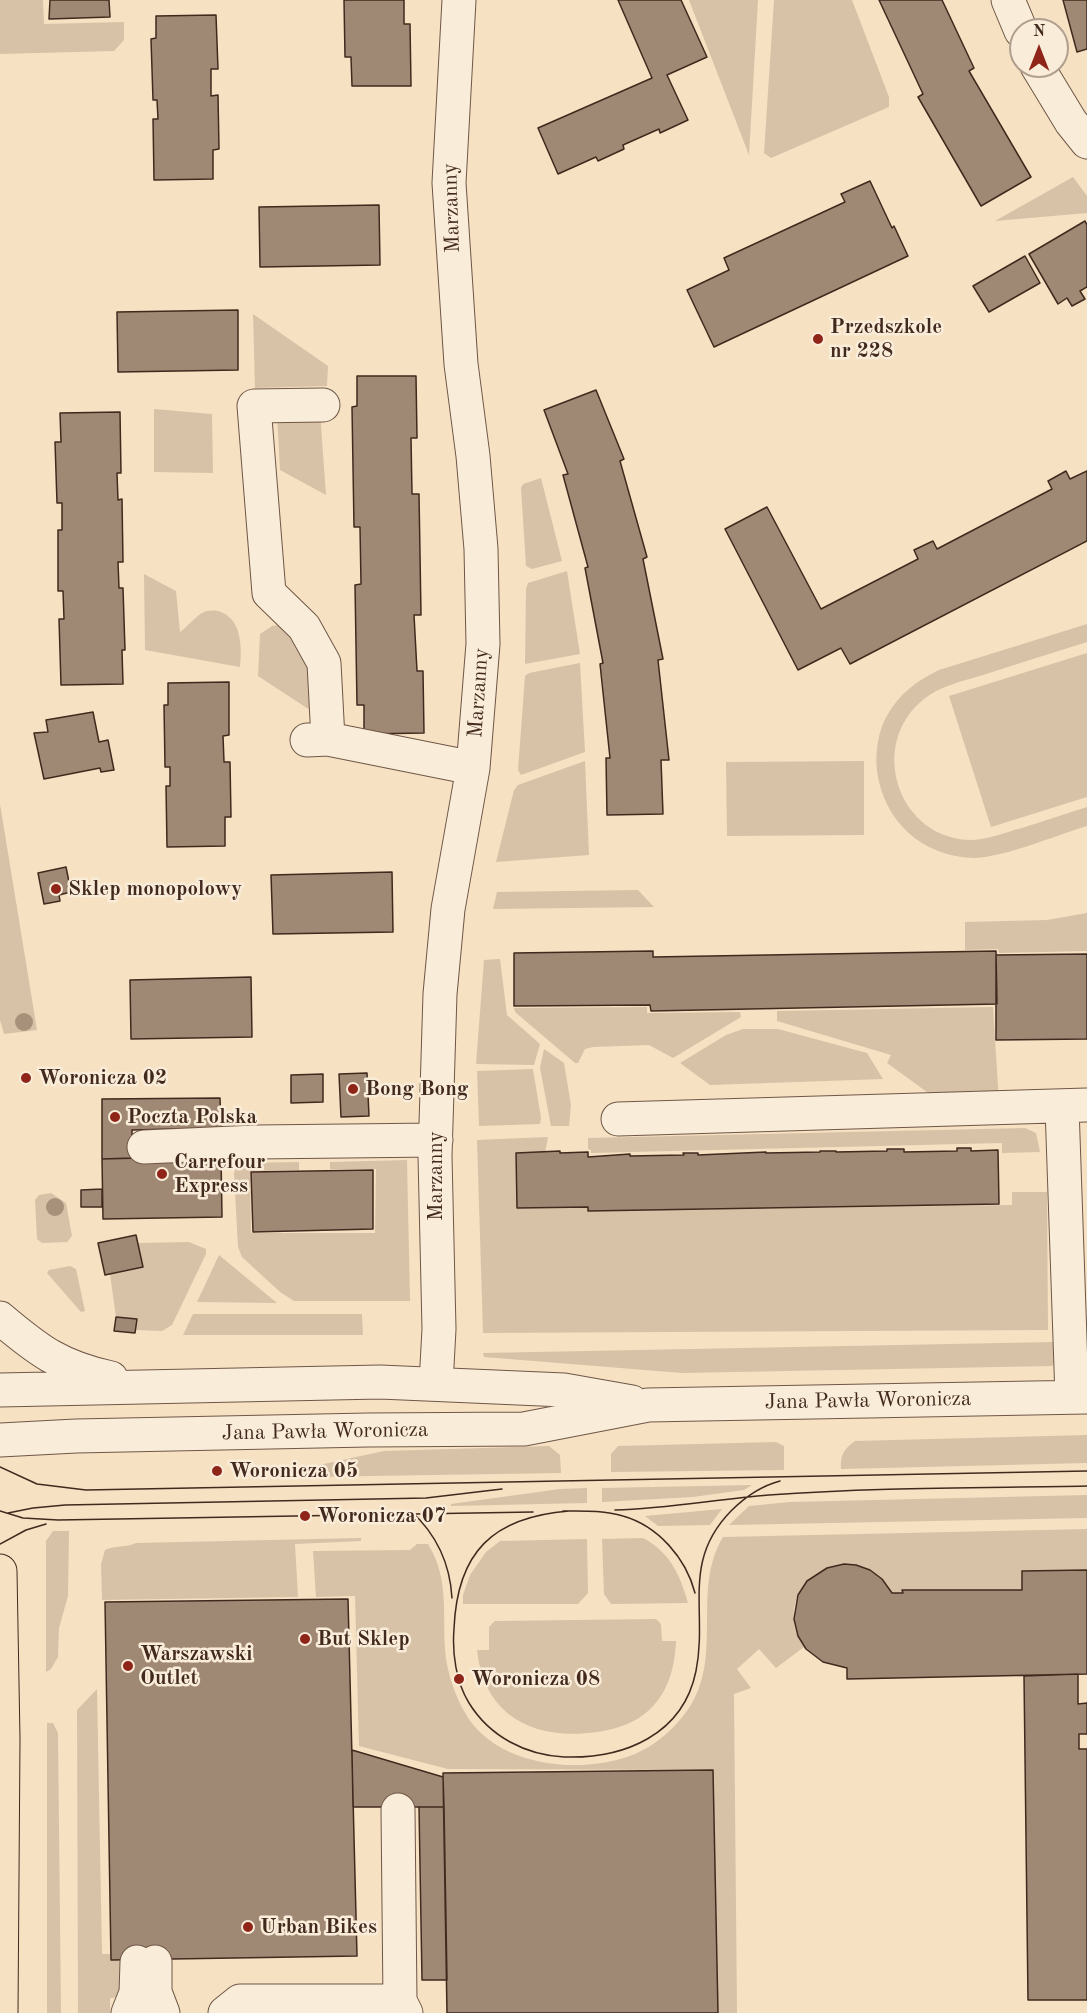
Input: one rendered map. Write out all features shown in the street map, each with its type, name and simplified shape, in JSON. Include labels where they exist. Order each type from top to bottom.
[{"type":"main road","points":[[0,1571],[3,1739],[1,2013]]},
{"type":"street","name":"Marzanny","points":[[436,1384],[439,1329],[436,1140],[443,953],[452,879],[473,768],[483,644],[481,549],[473,456],[461,364],[449,183],[459,0]]},
{"type":"street","points":[[1008,0],[1016,18]]},
{"type":"street","points":[[1044,78],[1071,122],[1087,142]]},
{"type":"street","points":[[323,405],[254,406],[268,593],[304,627],[324,663],[317,740],[473,768]]},
{"type":"street","points":[[618,1119],[1075,1106],[1080,1397]]},
{"type":"street","points":[[144,1147],[256,1142],[436,1140]]},
{"type":"street","points":[[0,1318],[31,1344],[66,1366],[88,1374],[157,1388]]},
{"type":"street","name":"Jana Pawła Woronicza","points":[[0,1390],[380,1382],[564,1390],[648,1405]]},
{"type":"street","name":"Jana Pawła Woronicza","points":[[0,1440],[524,1429],[648,1405],[1080,1397]]},
{"type":"street","points":[[225,2013],[240,2001],[403,2007],[398,1810]]},
{"type":"street","points":[[128,2013],[146,1962],[163,2013]]},
{"type":"shaded area","points":[[0,0],[43,0],[44,24],[124,22],[124,40],[114,51],[0,54]]},
{"type":"shaded area","points":[[689,0],[758,0],[749,155]]},
{"type":"shaded area","points":[[774,0],[852,0],[889,97],[889,107],[771,158],[764,153]]},
{"type":"shaded area","points":[[1073,177],[1087,196],[1087,213],[995,221]]},
{"type":"shaded area","points":[[253,314],[328,366],[327,386],[255,388]]},
{"type":"shaded area","points":[[154,409],[212,414],[213,473],[154,472]]},
{"type":"shaded area","points":[[320,412],[326,495],[280,470],[277,413]]},
{"type":"shaded area","points":[[541,478],[562,561],[532,569],[526,566],[521,488],[523,484]]},
{"type":"shaded area","points":[[567,571],[580,654],[525,664],[528,583]]},
{"type":"shaded area","points":[[144,574],[176,591],[180,632],[204,612],[216,611],[228,616],[233,621],[239,635],[240,667],[145,650]]},
{"type":"shaded area","points":[[1087,624],[1087,642],[952,684],[924,699],[906,718],[897,741],[895,764],[899,787],[910,808],[926,825],[947,836],[973,840],[986,838],[1087,807],[1087,826],[1014,850],[973,858],[937,851],[908,832],[897,820],[881,789],[876,756],[885,720],[904,693],[939,670]]},
{"type":"shaded area","points":[[279,625],[312,653],[316,714],[258,676],[260,634],[272,626]]},
{"type":"shaded area","points":[[1087,653],[1087,797],[991,827],[949,696]]},
{"type":"shaded area","points":[[580,663],[585,752],[521,775],[518,770],[525,676],[529,673]]},
{"type":"shaded area","points":[[585,761],[589,855],[496,862],[514,790],[518,785]]},
{"type":"shaded area","points":[[864,761],[864,835],[727,836],[726,762]]},
{"type":"shaded area","points":[[0,804],[37,1030],[4,1034],[0,1020]]},
{"type":"shaded area","points":[[638,890],[654,907],[493,909],[497,892]]},
{"type":"shaded area","points":[[1087,913],[1087,951],[999,953],[998,949],[965,950],[965,922],[1047,920]]},
{"type":"shaded area","points":[[500,959],[507,1015],[540,1044],[534,1065],[476,1064],[484,960]]},
{"type":"shaded area","points":[[647,1007],[647,1013],[740,1012],[741,1017],[673,1058],[649,1045],[593,1047],[585,1049],[578,1063],[575,1063],[515,1012],[514,1008]]},
{"type":"shaded area","points":[[993,1007],[999,1103],[942,1103],[887,1063],[891,1055],[777,1021],[777,1011]]},
{"type":"shaded area","points":[[743,1029],[778,1029],[867,1053],[883,1079],[710,1085],[680,1063],[726,1035]]},
{"type":"shaded area","points":[[544,1049],[564,1063],[571,1105],[569,1126],[551,1126],[540,1068]]},
{"type":"shaded area","points":[[533,1069],[540,1124],[479,1126],[477,1071]]},
{"type":"shaded area","points":[[1025,1128],[1036,1133],[1040,1152],[1002,1153],[1002,1143],[591,1153],[588,1149],[588,1138]]},
{"type":"shaded area","points":[[548,1137],[545,1153],[589,1211],[1012,1205],[1012,1192],[1047,1192],[1048,1330],[483,1333],[477,1140]]},
{"type":"shaded area","points":[[407,1160],[410,1301],[294,1301],[280,1292],[242,1257],[238,1247],[234,1173],[236,1166],[242,1163],[299,1162],[299,1170],[250,1171],[251,1233],[375,1233],[376,1169],[330,1169],[330,1162]]},
{"type":"shaded area","points":[[51,1193],[66,1203],[72,1236],[67,1242],[42,1243],[37,1239],[35,1200],[39,1195]]},
{"type":"shaded area","points":[[189,1242],[206,1249],[206,1254],[172,1325],[162,1331],[136,1330],[137,1319],[116,1317],[110,1274],[143,1267],[138,1243]]},
{"type":"shaded area","points":[[219,1255],[277,1303],[197,1302]]},
{"type":"shaded area","points":[[70,1266],[76,1269],[85,1311],[81,1312],[47,1273],[49,1270]]},
{"type":"shaded area","points":[[193,1314],[362,1314],[363,1335],[183,1335]]},
{"type":"shaded area","points":[[1053,1342],[1054,1362],[1052,1366],[682,1373],[484,1357],[483,1353]]},
{"type":"shaded area","points":[[1087,1435],[1087,1463],[841,1469],[843,1453],[855,1441]]},
{"type":"shaded area","points":[[776,1442],[784,1446],[784,1470],[611,1472],[611,1454],[618,1446]]},
{"type":"shaded area","points":[[549,1446],[560,1455],[561,1473],[306,1477],[306,1465],[319,1465],[384,1451]]},
{"type":"shaded area","points":[[752,1485],[744,1490],[693,1497],[602,1502],[602,1488]]},
{"type":"shaded area","points":[[587,1488],[587,1503],[451,1506],[451,1504],[560,1489]]},
{"type":"shaded area","points":[[1087,1495],[1087,1518],[729,1525],[749,1506],[790,1502]]},
{"type":"shaded area","points":[[722,1509],[710,1525],[658,1526],[645,1516]]},
{"type":"shaded area","points":[[1087,1529],[1087,1570],[1022,1571],[1022,1590],[903,1590],[903,1593],[892,1593],[876,1574],[857,1566],[837,1566],[819,1573],[804,1586],[795,1603],[794,1624],[804,1647],[776,1668],[759,1649],[737,1669],[751,1688],[734,1694],[737,2013],[718,2013],[713,1770],[448,1769],[359,1746],[355,1596],[316,1597],[313,1551],[410,1550],[417,1544],[428,1544],[440,1572],[444,1600],[446,1659],[455,1692],[464,1711],[478,1730],[496,1744],[517,1755],[540,1762],[565,1765],[613,1761],[635,1754],[660,1739],[687,1711],[701,1683],[707,1642],[709,1577],[714,1557],[723,1537]]},
{"type":"shaded area","points":[[53,1531],[69,1531],[68,1596],[59,1628],[58,1657],[51,1669],[46,1672],[46,1541]]},
{"type":"shaded area","points":[[361,1538],[361,1541],[295,1544],[298,1597],[102,1600],[101,1564],[105,1550],[113,1548],[136,1543]]},
{"type":"shaded area","points":[[643,1538],[660,1550],[673,1565],[688,1603],[611,1604],[604,1594],[602,1539]]},
{"type":"shaded area","points":[[587,1539],[588,1593],[578,1604],[463,1604],[463,1595],[470,1575],[486,1552],[500,1541]]},
{"type":"shaded area","points":[[656,1619],[661,1624],[662,1641],[676,1641],[671,1675],[654,1705],[642,1716],[620,1727],[574,1734],[534,1728],[516,1720],[502,1708],[490,1692],[482,1673],[477,1650],[489,1650],[489,1627],[495,1621]]},
{"type":"shaded area","points":[[97,1689],[102,1954],[123,1954],[125,1997],[110,1998],[110,2013],[78,2013],[77,1710]]},
{"type":"shaded area","points":[[47,1723],[53,1723],[58,1733],[61,2013],[47,2013]]},
{"type":"building","points":[[50,0],[109,0],[110,17],[49,19]]},
{"type":"building","points":[[344,0],[404,0],[404,24],[410,24],[411,86],[352,86],[351,57],[345,57]]},
{"type":"building","points":[[618,0],[681,0],[707,57],[667,75],[688,120],[660,133],[659,129],[623,145],[624,149],[598,161],[596,157],[558,174],[538,128],[652,78]]},
{"type":"building","points":[[879,0],[942,0],[974,68],[969,71],[1031,177],[981,206],[918,97],[923,94]]},
{"type":"building","points":[[1063,0],[1087,0],[1087,49],[1077,52]]},
{"type":"building","points":[[216,15],[218,69],[211,69],[211,96],[218,95],[219,149],[213,150],[213,179],[154,180],[153,119],[158,119],[157,100],[153,100],[151,39],[156,38],[156,16]]},
{"type":"building","points":[[870,181],[908,256],[714,347],[687,290],[729,270],[724,258],[845,202],[841,194]]},
{"type":"building","points":[[379,205],[380,265],[260,267],[259,207]]},
{"type":"building","points":[[1085,221],[1087,225],[1087,287],[1080,291],[1085,299],[1072,306],[1067,298],[1058,304],[1029,254]]},
{"type":"building","points":[[1025,256],[1040,283],[989,312],[973,286]]},
{"type":"building","points":[[238,310],[238,370],[118,372],[117,312]]},
{"type":"building","points":[[357,376],[416,376],[417,438],[411,438],[412,494],[419,494],[421,615],[414,615],[417,671],[423,671],[424,733],[364,734],[364,705],[357,705],[355,585],[361,584],[360,527],[354,527],[352,407],[357,406]]},
{"type":"building","points":[[596,390],[624,459],[620,461],[647,557],[643,559],[663,659],[658,660],[669,760],[661,760],[663,814],[607,815],[606,758],[610,758],[600,664],[603,663],[585,568],[588,567],[563,475],[568,474],[544,410]]},
{"type":"building","points":[[120,412],[121,473],[117,473],[118,500],[122,499],[123,562],[118,562],[119,588],[123,588],[125,650],[122,650],[123,684],[61,685],[59,619],[64,619],[63,591],[58,591],[58,530],[62,530],[62,503],[57,503],[55,442],[61,442],[60,413]]},
{"type":"building","points":[[1066,471],[1070,479],[1087,471],[1087,541],[850,664],[841,648],[798,670],[725,529],[767,507],[821,609],[918,559],[914,550],[933,541],[937,549],[1052,489],[1048,481]]},
{"type":"building","points":[[229,682],[229,735],[223,736],[224,762],[230,762],[231,817],[225,817],[225,846],[167,847],[166,786],[170,786],[170,767],[165,767],[164,705],[168,705],[168,683]]},
{"type":"building","points":[[93,712],[99,742],[108,740],[114,770],[101,772],[100,768],[44,779],[34,733],[48,732],[46,720]]},
{"type":"building","points":[[66,867],[71,892],[59,895],[60,901],[44,904],[38,873]]},
{"type":"building","points":[[392,872],[393,932],[273,934],[271,875]]},
{"type":"building","points":[[653,951],[653,957],[996,951],[997,1004],[651,1011],[650,1005],[514,1006],[514,953]]},
{"type":"building","points":[[1087,954],[1087,1039],[996,1040],[996,955]]},
{"type":"building","points":[[251,977],[252,1037],[131,1039],[130,980]]},
{"type":"building","name":"Bong Bong","points":[[367,1073],[369,1116],[341,1117],[339,1074]]},
{"type":"building","points":[[323,1074],[323,1102],[291,1103],[291,1075]]},
{"type":"building","points":[[220,1098],[221,1128],[132,1130],[132,1158],[102,1159],[102,1099]]},
{"type":"building","points":[[957,1148],[971,1148],[971,1151],[998,1150],[999,1204],[588,1211],[588,1207],[517,1208],[516,1153],[588,1152],[588,1157],[630,1154],[630,1156],[684,1155],[683,1153],[698,1153],[698,1155],[887,1151],[887,1149],[904,1149],[904,1152],[957,1151]]},
{"type":"building","name":"Carrefour Express","points":[[221,1156],[222,1217],[103,1219],[102,1159]]},
{"type":"building","points":[[373,1170],[373,1229],[253,1232],[251,1172]]},
{"type":"building","points":[[102,1189],[102,1207],[81,1207],[81,1190]]},
{"type":"building","points":[[136,1235],[143,1267],[105,1275],[98,1243]]},
{"type":"building","points":[[116,1317],[137,1319],[135,1333],[114,1331]]},
{"type":"building","points":[[844,1564],[870,1570],[882,1579],[892,1593],[903,1593],[902,1590],[1022,1590],[1022,1571],[1087,1570],[1087,1674],[847,1679],[847,1668],[823,1662],[806,1649],[798,1636],[794,1619],[798,1595],[807,1581],[827,1568]]},
{"type":"building","points":[[348,1599],[357,1956],[111,1960],[105,1602]]},
{"type":"building","points":[[1078,1674],[1078,1704],[1087,1703],[1087,1734],[1079,1734],[1079,1749],[1087,1749],[1087,2000],[1028,2000],[1024,1676]]},
{"type":"building","points":[[352,1750],[443,1777],[444,1807],[353,1807]]},
{"type":"building","points":[[713,1770],[718,2013],[447,2013],[443,1773]]},
{"type":"building","points":[[419,1807],[444,1807],[447,1980],[422,1980]]},
{"type":"tram line","points":[[0,1467],[37,1484],[86,1490],[1087,1471]]},
{"type":"tram line","points":[[569,1511],[519,1521],[484,1543],[472,1559],[463,1579],[457,1602],[454,1648],[458,1677],[465,1695],[487,1726],[523,1748],[550,1756],[586,1757],[629,1748],[648,1739],[678,1712],[689,1693],[696,1671],[700,1628],[699,1588],[706,1549],[716,1530],[736,1506],[760,1489],[780,1481]]},
{"type":"tram line","points":[[615,1510],[809,1492],[1087,1486]]},
{"type":"tram line","points":[[8,1513],[65,1505],[426,1498],[502,1489]]},
{"type":"tram line","points":[[0,1511],[23,1518],[58,1520],[533,1512]]},
{"type":"tram line","points":[[411,1511],[428,1529],[440,1550],[445,1561],[452,1598]]},
{"type":"tram line","points":[[563,1511],[616,1514],[648,1527],[669,1545],[677,1556],[691,1580],[695,1593]]},
{"type":"tram line","points":[[0,1544],[26,1530],[46,1524]]},
{"type":"place","name":"Przedszkole nr 228","points":[[818,339]]},
{"type":"place","name":"Sklep monopolowy","points":[[56,889]]},
{"type":"place","name":"Woronicza 02","points":[[26,1078]]},
{"type":"place","name":"Bong Bong","points":[[353,1089]]},
{"type":"place","name":"Poczta Polska","points":[[115,1117]]},
{"type":"place","name":"Carrefour Express","points":[[162,1174]]},
{"type":"place","name":"Woronicza 05","points":[[217,1471]]},
{"type":"place","name":"Woronicza 07","points":[[305,1516]]},
{"type":"place","name":"But Sklep","points":[[305,1639]]},
{"type":"place","name":"Warszawski Outlet","points":[[128,1666]]},
{"type":"place","name":"Woronicza 08","points":[[459,1679]]},
{"type":"place","name":"Urban Bikes","points":[[248,1927]]}]
